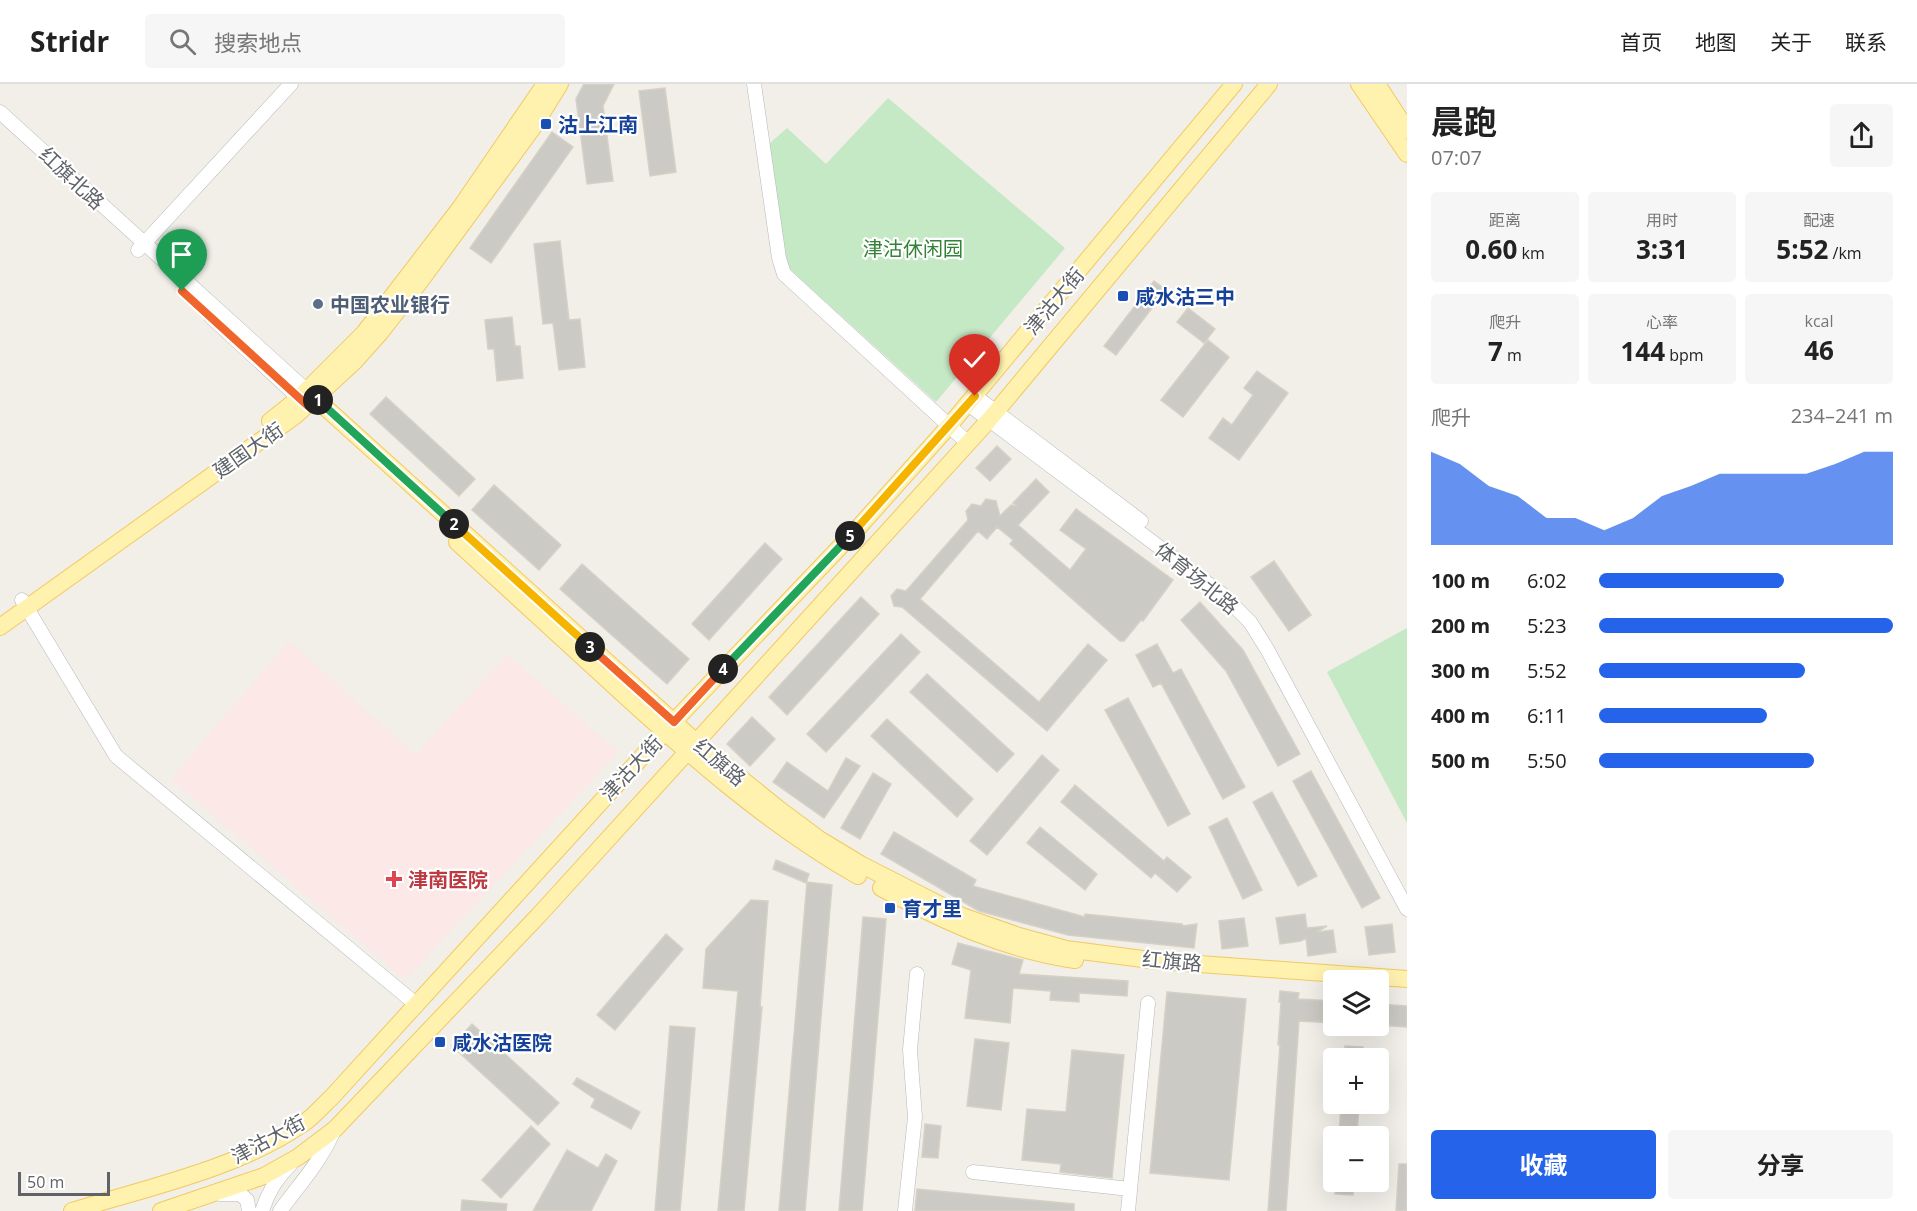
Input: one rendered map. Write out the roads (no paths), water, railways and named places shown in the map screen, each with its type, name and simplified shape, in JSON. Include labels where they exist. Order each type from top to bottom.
[{"type":"main road","name":"建国大街","points":[[307,398],[364,333],[460,208],[545,84]]},
{"type":"main road","name":"建国大街","points":[[0,627],[24,604],[355,361],[380,333],[525,139],[560,84]]},
{"type":"main road","name":"津沽大街","points":[[72,1211],[206,1170],[255,1151],[306,1122],[331,1098],[643,755],[858,528],[949,426],[1234,84]]},
{"type":"main road","name":"津沽大街","points":[[161,1211],[264,1176],[298,1156],[335,1129],[531,924],[665,776],[689,746],[992,416],[1269,84]]},
{"type":"main road","points":[[1359,84],[1407,154]]},
{"type":"main road","points":[[1377,84],[1407,130]]},
{"type":"main road","name":"红旗路","points":[[307,398],[689,746],[819,839],[862,865],[962,916],[1019,936],[1066,949],[1158,961],[1407,979]]},
{"type":"main road","name":"建国大街","points":[[0,616],[24,604]]},
{"type":"main road","points":[[643,755],[689,746]]},
{"type":"main road","points":[[665,776],[688,764],[712,764]]},
{"type":"main road","name":"红旗路","points":[[712,764],[767,815],[833,861],[949,923],[1015,948],[1052,957],[1156,971],[1323,982]]},
{"type":"main road","points":[[1389,987],[1407,988]]},
{"type":"street","points":[[141,247],[291,84]]},
{"type":"street","points":[[754,84],[779,258],[784,274],[968,442]]},
{"type":"street","name":"红旗北路","points":[[0,112],[141,247]]},
{"type":"street","name":"红旗北路","points":[[0,123],[141,247]]},
{"type":"street","name":"红旗路","points":[[141,247],[307,398]]},
{"type":"street","name":"体育场北路","points":[[971,400],[1222,594],[1250,622],[1407,909]]},
{"type":"street","name":"体育场北路","points":[[992,416],[1224,584],[1251,612],[1277,651],[1407,892]]},
{"type":"street","points":[[24,604],[116,756],[417,1005]]},
{"type":"street","points":[[905,1211],[915,1117],[910,1050],[917,974]]},
{"type":"street","points":[[1128,1211],[1148,1003]]},
{"type":"street","points":[[280,1211],[315,1167],[326,1150],[335,1129]]},
{"type":"street","points":[[262,1211],[267,1194],[279,1176],[298,1156]]},
{"type":"street","points":[[973,1172],[1130,1189]]},
{"type":"street","points":[[206,1196],[231,1192],[240,1194],[247,1200],[249,1211]]},
{"type":"place","name":"沽上江南","points":[[546,124]]},
{"type":"place","name":"咸水沽三中","points":[[1123,296]]},
{"type":"place","name":"中国农业银行","points":[[318,304]]},
{"type":"place","name":"津南医院","points":[[394,879]]},
{"type":"place","name":"育才里","points":[[890,908]]},
{"type":"place","name":"咸水沽医院","points":[[440,1042]]},
{"type":"park label","name":"津沽休闲园","points":[[913,248]]}]
